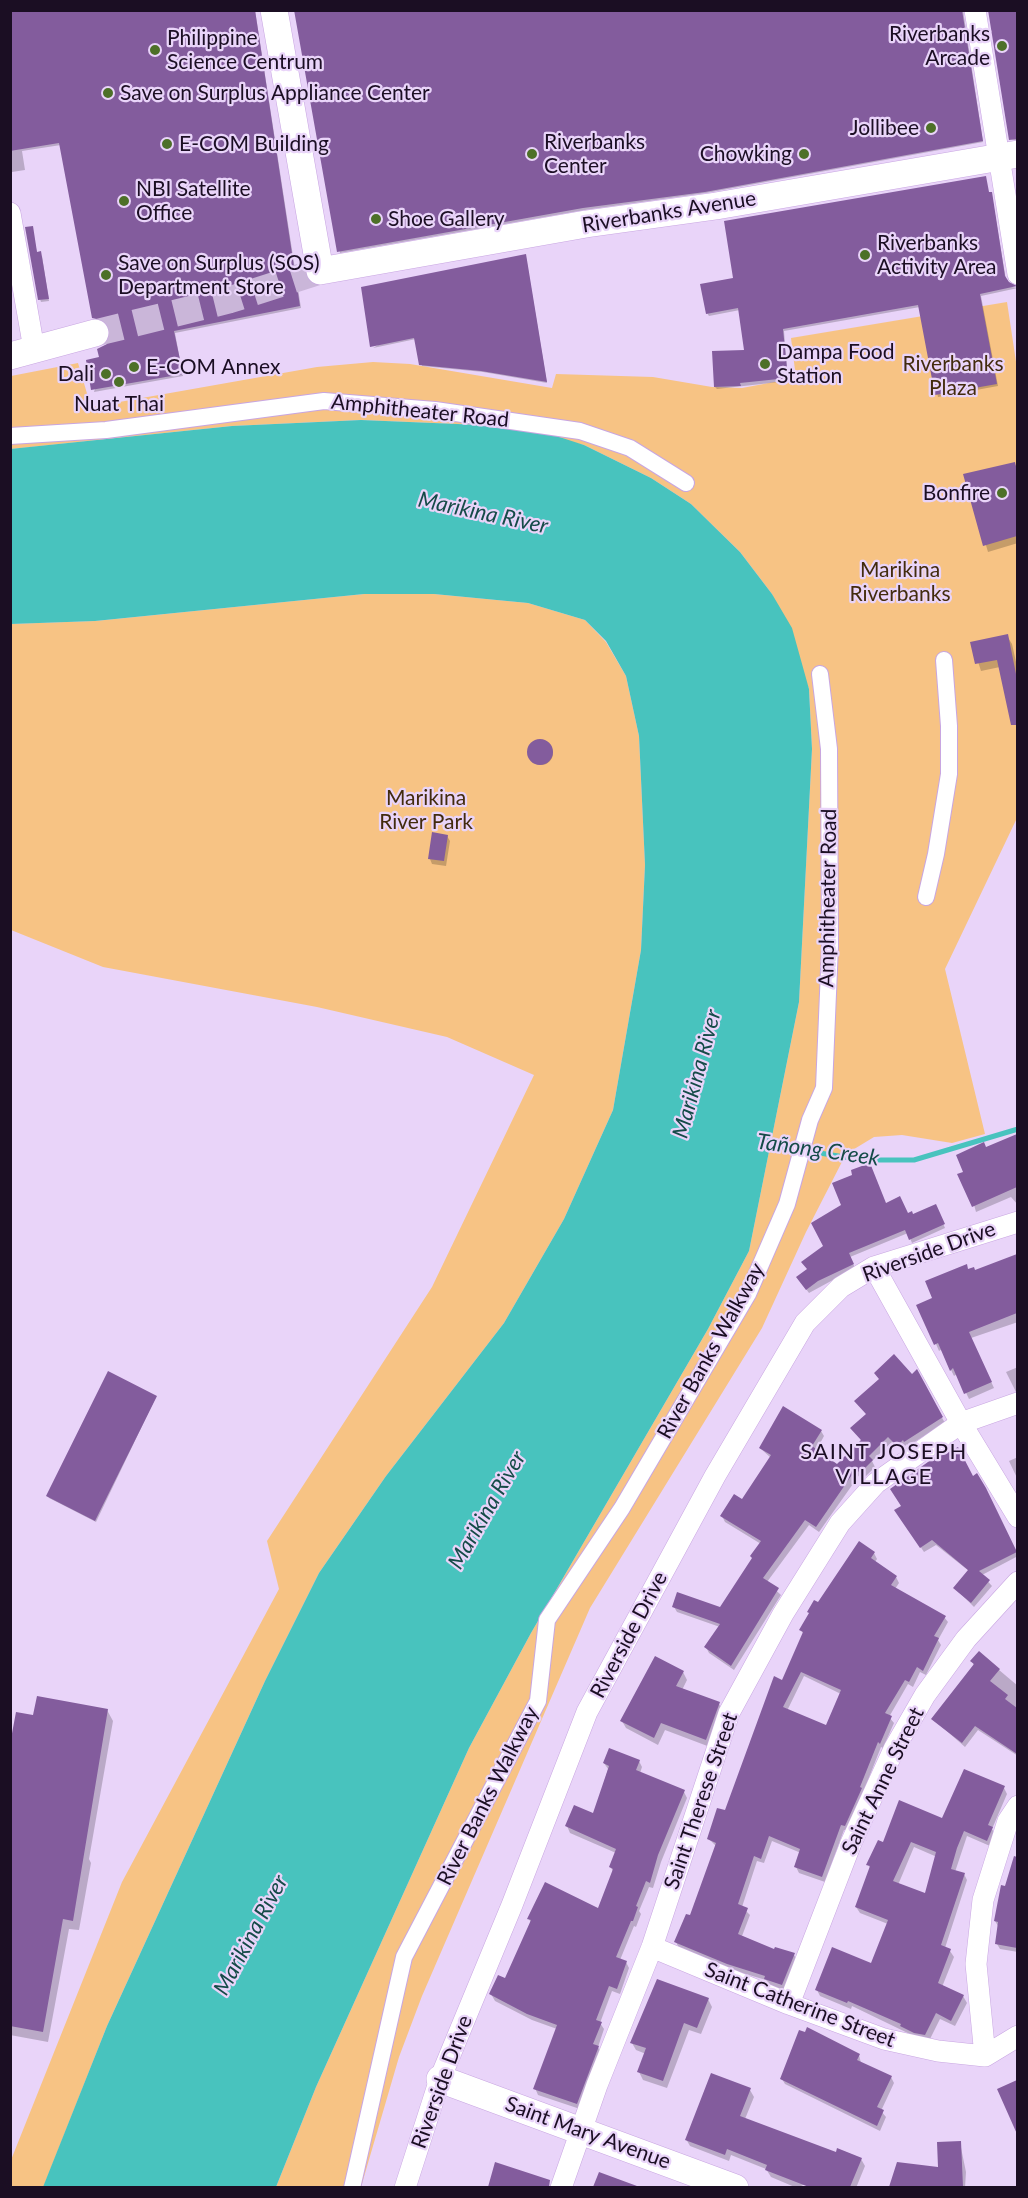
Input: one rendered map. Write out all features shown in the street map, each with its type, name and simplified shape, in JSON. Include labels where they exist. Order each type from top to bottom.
[{"type":"street","name":"Riverbanks Avenue","points":[[274,10],[320,272],[586,224],[716,206],[1008,156]]},
{"type":"street","points":[[975,10],[1008,156],[1017,274]]},
{"type":"street","points":[[10,213],[22,352],[95,333]]},
{"type":"street","name":"Amphitheater Road","points":[[10,436],[106,430],[324,401],[435,410],[580,431],[630,448],[687,483]]},
{"type":"street","points":[[926,897],[936,854],[948,774],[949,726],[944,660]]},
{"type":"street","name":"Amphitheater Road","points":[[787,1204],[810,1120],[824,1088],[830,946],[829,749],[820,674]]},
{"type":"street","name":"River Banks Walkway","points":[[352,2187],[404,1957],[538,1701],[547,1620],[622,1508],[748,1294],[787,1204]]},
{"type":"street","name":"Riverside Drive","points":[[405,2187],[440,2079],[512,1905],[587,1712],[715,1476],[805,1323],[841,1287],[874,1267],[1017,1222]]},
{"type":"street","points":[[874,1267],[961,1423],[1017,1517]]},
{"type":"street","name":"Saint Therese Street","points":[[561,2187],[652,1947],[729,1713],[783,1614],[840,1523],[876,1483],[961,1423],[1017,1403]]},
{"type":"street","name":"Saint Anne Street","points":[[789,2004],[851,1843],[894,1749],[925,1695],[966,1639],[1017,1582]]},
{"type":"street","points":[[1017,1806],[1008,1821],[983,1899],[976,1964],[985,2056],[1017,2036]]},
{"type":"street","name":"Saint Catherine Street","points":[[652,1947],[789,2004],[884,2039],[938,2051],[985,2056]]},
{"type":"street","name":"Saint Mary Avenue","points":[[440,2079],[735,2187]]},
{"type":"green space","name":"Marikina Riverbanks","points":[[1007,302],[1018,375],[1017,818],[945,969],[985,1134],[952,1143],[902,1135],[874,1137],[846,1154],[806,1232],[762,1328],[590,1608],[422,1996],[399,2057],[361,2187],[276,2187],[316,2087],[469,1748],[531,1633],[708,1329],[749,1251],[799,1002],[812,749],[809,689],[772,594],[740,552],[691,504],[651,478],[584,445],[505,426],[361,420],[232,426],[11,449],[11,376],[78,363],[91,407],[317,367],[373,362],[410,364],[552,388],[556,374],[653,377],[712,387],[742,388],[796,378],[791,338]]},
{"type":"green space","name":"Marikina River Park","points":[[364,594],[434,594],[528,603],[585,620],[606,642],[626,676],[639,736],[645,865],[641,950],[613,1110],[564,1219],[504,1323],[386,1476],[319,1573],[265,1681],[107,2026],[43,2188],[11,2187],[11,2160],[122,1882],[279,1589],[267,1541],[432,1287],[534,1075],[447,1037],[317,1007],[103,967],[11,930],[10,624],[95,621]]},
{"type":"water","name":"Marikina River","points":[[361,420],[505,426],[550,434],[584,445],[651,478],[691,504],[740,552],[772,594],[792,628],[809,689],[812,749],[799,1002],[749,1251],[708,1329],[531,1633],[469,1748],[316,2087],[276,2187],[43,2187],[107,2026],[265,1681],[319,1573],[386,1476],[504,1323],[564,1219],[613,1110],[641,950],[645,865],[639,736],[626,676],[606,641],[585,620],[528,603],[434,594],[364,594],[95,621],[11,624],[10,449],[232,426]]},
{"type":"building","name":"E-COM Building","points":[[10,10],[255,10],[300,306],[174,331],[183,374],[91,390],[86,360],[99,357],[97,349],[107,344],[110,329],[106,321],[92,318],[59,143],[10,151]]},
{"type":"building","name":"Riverbanks Center","points":[[294,10],[962,10],[983,141],[705,192],[583,208],[337,252]]},
{"type":"building","name":"Riverbanks Arcade","points":[[988,10],[1017,10],[1017,139],[1009,140]]},
{"type":"building","name":"Riverbanks Activity Area","points":[[986,176],[989,192],[992,192],[1005,276],[1009,282],[1017,286],[980,294],[997,384],[935,395],[918,305],[783,329],[788,378],[740,383],[741,386],[714,387],[712,351],[744,350],[738,308],[706,314],[700,284],[733,278],[724,221]]},
{"type":"building","points":[[33,226],[37,252],[41,251],[49,299],[38,300],[25,227]]},
{"type":"building","points":[[526,254],[547,382],[481,371],[419,365],[414,338],[370,347],[361,287]]},
{"type":"building","points":[[1015,462],[1017,536],[983,546],[963,474]]},
{"type":"building","points":[[1008,634],[1017,679],[1017,725],[1011,725],[997,660],[975,664],[970,642]]},
{"type":"building","points":[[540,739],[549,743],[553,752],[549,761],[540,765],[531,761],[527,752],[531,743]]},
{"type":"building","points":[[432,832],[448,835],[444,861],[428,859]]},
{"type":"building","points":[[1017,1134],[1017,1187],[972,1207],[957,1174],[963,1172],[956,1155],[984,1142],[986,1147]]},
{"type":"building","points":[[870,1163],[886,1203],[900,1196],[908,1213],[912,1211],[913,1214],[936,1204],[945,1224],[909,1240],[905,1230],[849,1253],[854,1264],[818,1281],[806,1290],[796,1277],[807,1269],[801,1262],[823,1246],[811,1223],[841,1205],[832,1183],[852,1175],[851,1170]]},
{"type":"building","points":[[1017,1254],[1017,1313],[969,1332],[992,1382],[964,1394],[953,1368],[950,1371],[938,1343],[934,1345],[916,1305],[932,1298],[925,1281],[967,1264],[968,1269],[974,1267],[975,1270]]},
{"type":"building","points":[[894,1354],[912,1374],[917,1369],[943,1417],[904,1442],[903,1440],[897,1446],[888,1437],[869,1456],[873,1460],[860,1473],[856,1469],[816,1527],[805,1520],[763,1578],[779,1588],[731,1666],[704,1647],[720,1624],[672,1607],[677,1592],[720,1607],[752,1558],[750,1556],[761,1541],[720,1516],[734,1494],[742,1499],[771,1455],[759,1448],[783,1406],[822,1430],[812,1446],[837,1464],[861,1440],[850,1428],[866,1414],[854,1401],[879,1379],[874,1373]]},
{"type":"building","points":[[108,1371],[157,1396],[95,1521],[46,1496]]},
{"type":"building","points":[[958,1447],[973,1476],[977,1473],[986,1488],[1017,1552],[979,1571],[990,1580],[971,1603],[953,1588],[968,1570],[932,1540],[920,1548],[894,1510],[901,1506],[890,1489],[942,1452],[943,1455]]},
{"type":"building","points":[[859,1541],[875,1552],[871,1558],[897,1576],[891,1585],[946,1616],[934,1636],[939,1638],[923,1671],[917,1667],[909,1682],[905,1680],[885,1713],[892,1716],[880,1744],[878,1742],[860,1787],[862,1788],[845,1826],[841,1825],[822,1877],[794,1867],[800,1849],[769,1836],[761,1859],[754,1856],[738,1904],[748,1908],[738,1934],[774,1949],[775,1947],[795,1953],[782,1985],[764,1979],[765,1976],[727,1964],[674,1942],[686,1914],[690,1915],[716,1843],[707,1839],[717,1808],[725,1810],[774,1676],[782,1680],[803,1632],[799,1630],[809,1613],[807,1612],[814,1600],[818,1602]],"holes":[[[801,1672],[841,1690],[826,1725],[783,1707]]]},
{"type":"building","points":[[979,1651],[1000,1669],[990,1681],[1008,1695],[1005,1699],[1017,1708],[1017,1754],[975,1726],[962,1743],[931,1719],[974,1664],[970,1661]]},
{"type":"building","points":[[655,1656],[684,1671],[676,1686],[720,1702],[706,1740],[661,1723],[654,1738],[620,1721]]},
{"type":"building","points":[[37,1696],[108,1709],[73,1921],[63,1919],[43,2032],[10,2026],[10,1744],[16,1712],[33,1715]]},
{"type":"building","points":[[609,1748],[640,1760],[636,1770],[685,1790],[658,1855],[650,1883],[646,1881],[633,1921],[631,1921],[616,1957],[627,1961],[617,1989],[609,1986],[596,2020],[602,2022],[593,2044],[599,2046],[577,2104],[533,2089],[557,2025],[527,2014],[489,1994],[498,1975],[505,1978],[531,1920],[527,1919],[545,1882],[598,1908],[613,1869],[609,1867],[616,1849],[565,1826],[574,1805],[593,1813],[609,1766],[603,1763]]},
{"type":"building","points":[[964,1769],[1005,1786],[988,1825],[993,1827],[987,1841],[964,1831],[957,1848],[951,1869],[965,1873],[941,1945],[951,1949],[938,1983],[964,1995],[951,2021],[936,2013],[925,2035],[914,2033],[900,2026],[901,2024],[848,2001],[847,2003],[815,1990],[832,1947],[871,1963],[888,1920],[855,1907],[870,1866],[866,1865],[878,1840],[883,1842],[899,1800],[942,1818]],"holes":[[[911,1842],[936,1852],[925,1893],[893,1881]]]},
{"type":"building","points":[[1014,1856],[1017,1857],[1017,1948],[995,1944],[998,1922],[994,1921],[1001,1885],[1005,1886]]},
{"type":"building","points":[[657,1979],[709,1998],[697,2028],[684,2023],[663,2081],[637,2072],[646,2048],[630,2043]]},
{"type":"building","points":[[807,2027],[860,2054],[857,2060],[892,2076],[877,2107],[884,2110],[877,2126],[780,2079],[799,2030],[805,2032]]},
{"type":"building","points":[[711,2073],[751,2088],[740,2116],[836,2152],[837,2148],[862,2158],[850,2187],[809,2187],[765,2170],[767,2165],[727,2149],[725,2155],[685,2140]]},
{"type":"building","points":[[1017,2080],[1017,2134],[997,2089]]},
{"type":"building","points":[[961,2141],[963,2187],[889,2187],[897,2162],[938,2167],[937,2142]]},
{"type":"building","points":[[495,2162],[550,2180],[549,2187],[488,2187]]},
{"type":"building","points":[[599,2172],[637,2186],[593,2187]]},
{"type":"waterway","name":"Tañong Creek","points":[[764,1144],[863,1160],[914,1160],[1018,1129]]},
{"type":"tunnel","points":[[95,333],[229,300],[320,271]]},
{"type":"place","name":"Riverbanks Arcade","points":[[1002,46]]},
{"type":"place","name":"Philippine Science Centrum","points":[[155,50]]},
{"type":"place","name":"Save on Surplus Appliance Center","points":[[108,93]]},
{"type":"place","name":"Jollibee","points":[[931,128]]},
{"type":"place","name":"E-COM Building","points":[[167,144]]},
{"type":"place","name":"Riverbanks Center","points":[[532,154]]},
{"type":"place","name":"Chowking","points":[[804,154]]},
{"type":"place","name":"NBI Satellite Office","points":[[124,201]]},
{"type":"place","name":"Shoe Gallery","points":[[376,219]]},
{"type":"place","name":"Riverbanks Activity Area","points":[[865,255]]},
{"type":"place","name":"Save on Surplus (SOS) Department Store","points":[[106,275]]},
{"type":"place","name":"Dampa Food Station","points":[[765,364]]},
{"type":"place","name":"E-COM Annex","points":[[134,367]]},
{"type":"place","name":"Dali","points":[[106,374]]},
{"type":"place","name":"Nuat Thai","points":[[119,382]]},
{"type":"place","name":"Bonfire","points":[[1002,493]]},
{"type":"district","name":"SAINT JOSEPH VILLAGE","points":[[884,1464]]},
{"type":"park label","name":"Riverbanks Plaza","points":[[953,376]]}]
